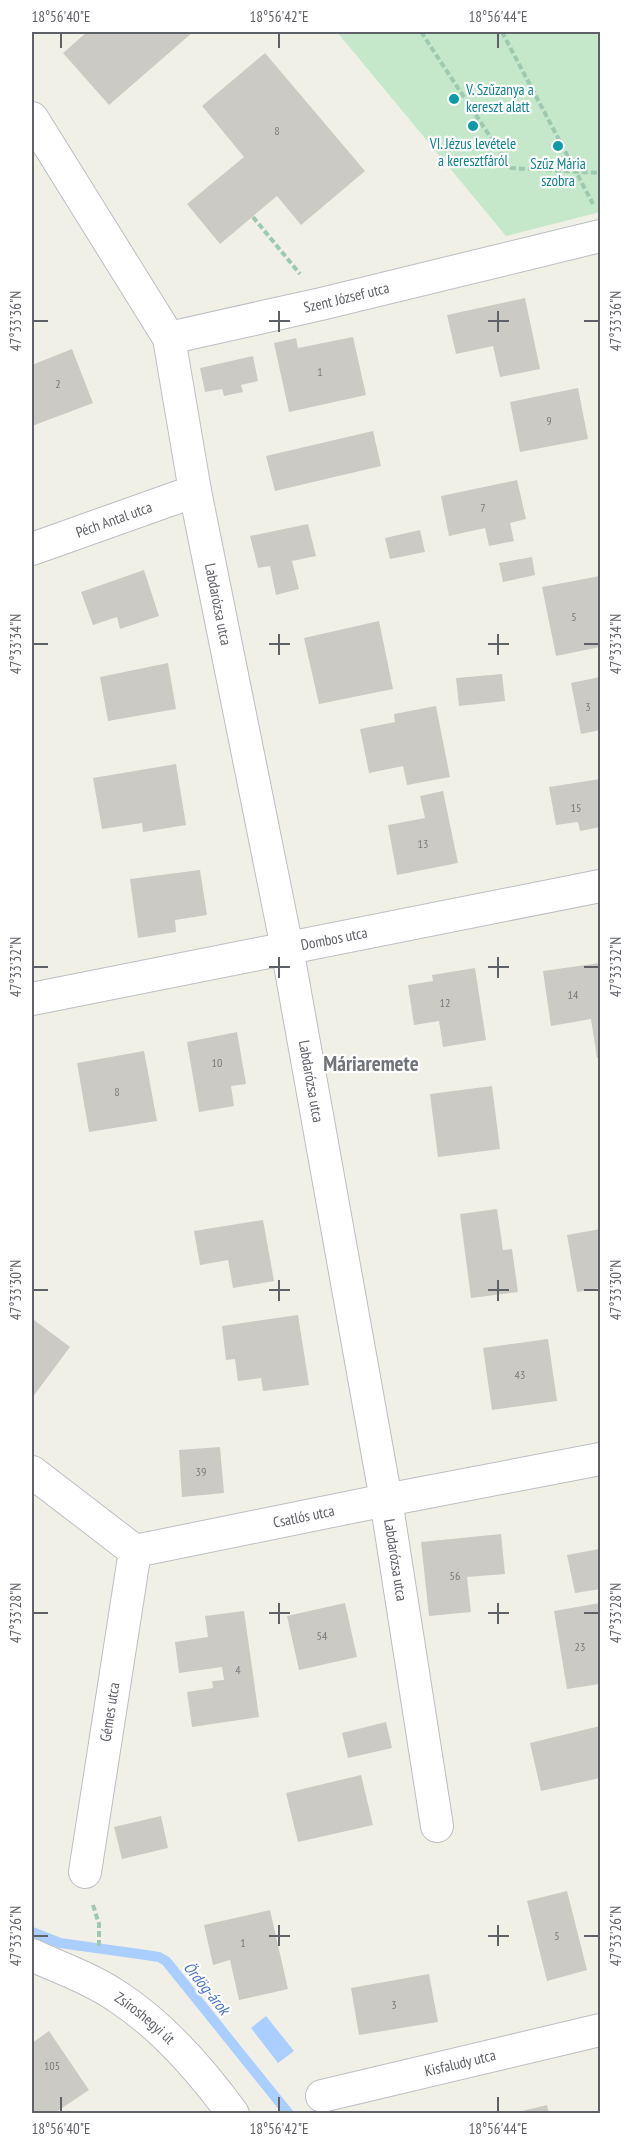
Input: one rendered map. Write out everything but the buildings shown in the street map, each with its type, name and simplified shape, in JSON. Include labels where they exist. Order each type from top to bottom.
[{"type":"street","points":[[32,118],[169,338]]},
{"type":"street","name":"Szent József utca","points":[[169,338],[321,304],[598,222]]},
{"type":"street","name":"Labdarózsa utca","points":[[169,338],[195,491],[287,948],[386,1500],[437,1826]]},
{"type":"street","name":"Péch Antal utca","points":[[32,549],[195,491]]},
{"type":"street","name":"Dombos utca","points":[[32,999],[600,886]]},
{"type":"street","name":"Csatlós utca","points":[[135,1551],[600,1459]]},
{"type":"street","points":[[32,1472],[135,1551]]},
{"type":"street","name":"Gémes utca","points":[[86,1872],[135,1551]]},
{"type":"street","name":"Zsíroshegyi út","points":[[32,1955],[107,1990],[140,2013],[207,2078],[233,2114]]},
{"type":"street","name":"Kisfaludy utca","points":[[322,2097],[600,2030]]},
{"type":"path","points":[[421,32],[511,168],[600,174]]},
{"type":"path","points":[[502,32],[576,172],[598,222]]},
{"type":"path","points":[[254,217],[321,304]]},
{"type":"green space","points":[[337,32],[600,32],[600,212],[506,236]]},
{"type":"water","points":[[266,2016],[294,2051],[278,2063],[251,2028]]},
{"type":"waterway","name":"Ördög-árok","points":[[32,1932],[60,1943],[159,1957],[166,1961],[289,2114]]},
{"type":"place","name":"V. Szűzanya a kereszt alatt","points":[[454,99]]},
{"type":"place","name":"VI. Jézus levétele a keresztfáról","points":[[473,126]]},
{"type":"place","name":"Szűz Mária szobra","points":[[558,146]]},
{"type":"district","name":"Máriaremete","points":[[371,1064]]}]
